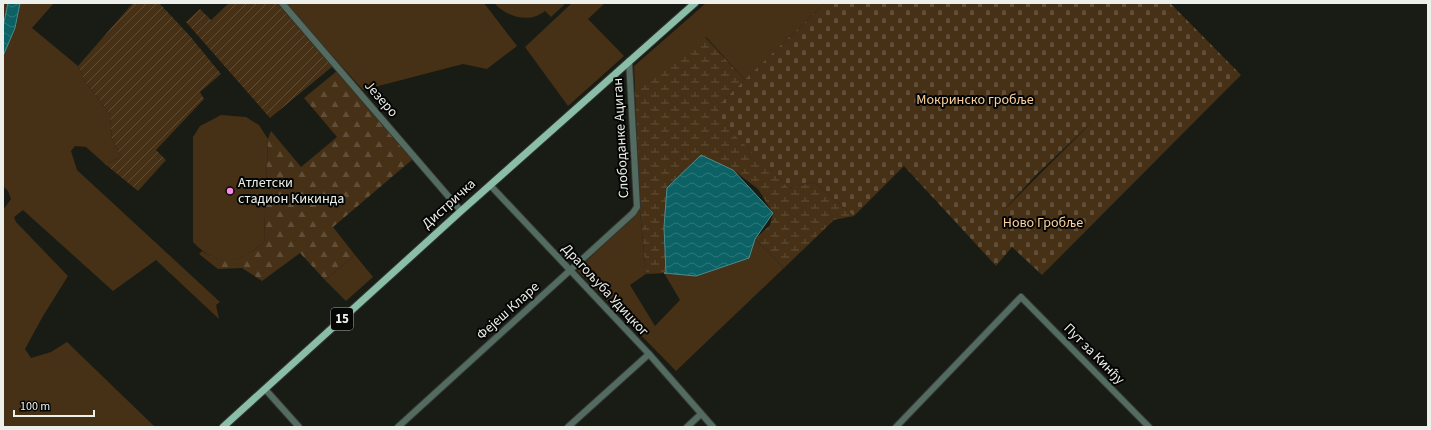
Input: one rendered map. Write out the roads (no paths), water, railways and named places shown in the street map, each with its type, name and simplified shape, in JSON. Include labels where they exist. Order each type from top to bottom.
[{"type":"main road","name":"Дистричка","points":[[223,427],[461,211],[695,3]]},
{"type":"street","name":"Језеро","points":[[282,3],[461,211]]},
{"type":"street","name":"Слободанке Ациган","points":[[629,62],[637,207],[633,213]]},
{"type":"street","name":"Драгољуба Удицког","points":[[490,185],[649,354],[713,427]]},
{"type":"street","name":"Фејеш Кларе","points":[[398,427],[633,213]]},
{"type":"street","name":"Пут за Кинђу","points":[[896,427],[1021,297],[1149,427]]},
{"type":"street","points":[[568,427],[649,354]]},
{"type":"street","points":[[265,389],[299,427]]},
{"type":"street","points":[[687,427],[701,414]]},
{"type":"water","points":[[8,3],[20,3],[15,28],[3,56],[3,27]]},
{"type":"water","points":[[701,155],[733,170],[773,213],[755,239],[749,258],[696,276],[664,273],[666,273],[664,227],[667,188]]},
{"type":"waterway","points":[[3,195],[3,202]]},
{"type":"place","name":"Атлетски стадион Кикинда","points":[[230,191]]},
{"type":"park label","name":"Мокринско гробље","points":[[975,100]]},
{"type":"park label","name":"Ново Гробље","points":[[1043,223]]}]
